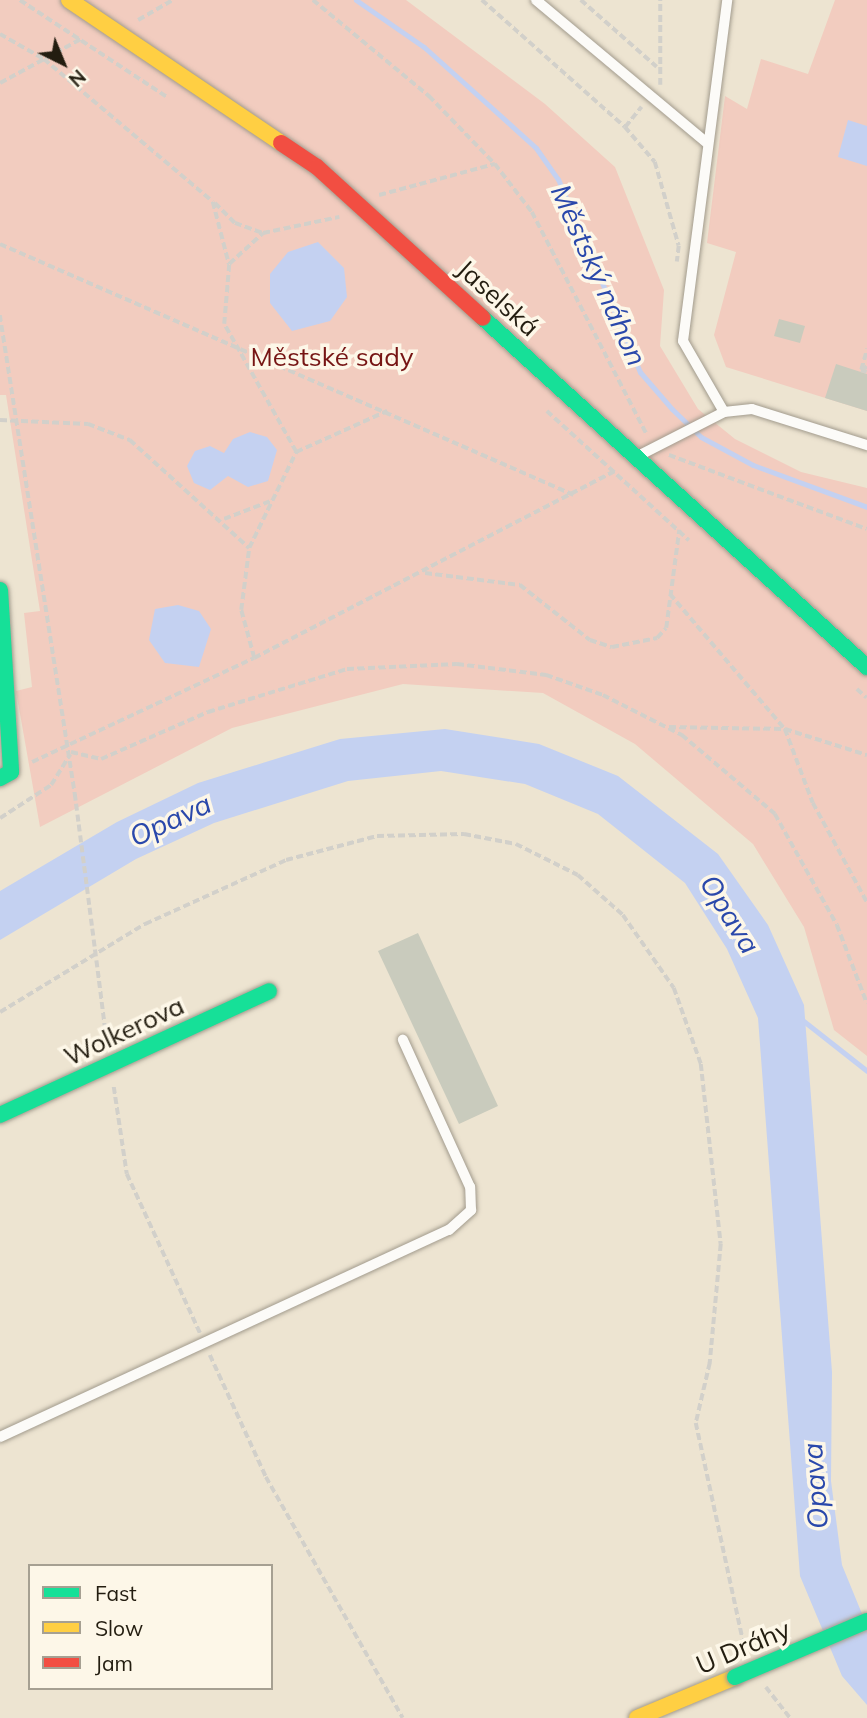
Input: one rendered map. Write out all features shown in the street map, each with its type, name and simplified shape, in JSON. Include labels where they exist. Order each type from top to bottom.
[{"type":"street","name":"Jaselská","points":[[69,0],[317,167],[867,667]]},
{"type":"street","points":[[0,590],[5,775]]},
{"type":"street","name":"Wolkerova","points":[[0,1115],[269,991]]},
{"type":"street","name":"U Dráhy","points":[[638,1718],[867,1622]]},
{"type":"lane","points":[[536,0],[648,100],[706,142]]},
{"type":"lane","points":[[724,412],[683,341],[706,142],[727,0]]},
{"type":"lane","points":[[636,457],[670,442],[724,412],[752,409],[867,445]]},
{"type":"lane","points":[[0,1437],[449,1230],[471,1210],[470,1187],[403,1040]]},
{"type":"path","points":[[20,0],[170,99]]},
{"type":"path","points":[[0,83],[80,39],[118,31],[172,0]]},
{"type":"path","points":[[313,0],[429,96],[495,164],[532,212],[654,449],[867,529]]},
{"type":"path","points":[[482,0],[625,127],[655,162],[679,246],[676,270]]},
{"type":"path","points":[[581,0],[657,67]]},
{"type":"path","points":[[625,127],[660,85],[657,67],[660,0]]},
{"type":"path","points":[[0,34],[44,59],[235,223],[263,233]]},
{"type":"path","points":[[229,264],[263,233],[339,217],[382,194],[495,164]]},
{"type":"path","points":[[213,202],[229,264],[224,324],[233,345],[296,452]]},
{"type":"path","points":[[331,210],[349,227]]},
{"type":"path","points":[[0,244],[575,495]]},
{"type":"path","points":[[0,315],[70,743],[110,1064],[127,1174],[266,1477],[403,1718]]},
{"type":"path","points":[[867,349],[861,370],[867,370]]},
{"type":"path","points":[[542,406],[614,472]]},
{"type":"path","points":[[254,658],[241,610],[249,548],[296,452],[387,411]]},
{"type":"path","points":[[0,420],[17,417],[88,424],[130,440],[186,496],[224,519],[249,548]]},
{"type":"path","points":[[5,775],[254,658],[575,495],[636,457]]},
{"type":"path","points":[[224,519],[274,500]]},
{"type":"path","points":[[423,572],[520,585],[590,640],[612,647],[657,638],[666,628],[679,530]]},
{"type":"path","points":[[670,594],[785,729],[813,803],[867,902]]},
{"type":"path","points":[[71,752],[101,759],[208,712],[347,669],[443,664],[546,675],[667,727],[729,769],[775,814],[837,925],[867,1003]]},
{"type":"path","points":[[667,727],[785,729],[867,755]]},
{"type":"path","points":[[0,818],[51,785],[71,752]]},
{"type":"path","points":[[0,1012],[157,919],[286,860],[377,836],[464,834],[516,844],[578,875],[623,915],[674,988],[701,1064],[721,1244],[710,1363],[696,1423],[711,1472],[722,1565],[749,1658]]},
{"type":"path","points":[[762,1680],[790,1718]]},
{"type":"green space","name":"Městské sady","points":[[0,0],[406,0],[545,104],[615,167],[664,290],[660,346],[698,409],[735,439],[801,472],[867,488],[867,1056],[834,1030],[804,927],[753,844],[635,744],[543,693],[403,684],[232,728],[40,827],[16,691],[32,687],[24,613],[40,611],[6,395],[0,395]]},
{"type":"green space","points":[[835,0],[867,0],[867,411],[726,367],[714,335],[736,252],[707,243],[725,96],[747,109],[761,59],[808,74]]},
{"type":"water","points":[[848,120],[867,126],[867,166],[838,157]]},
{"type":"water","points":[[318,242],[344,268],[347,297],[330,321],[292,331],[270,303],[270,274],[288,252]]},
{"type":"water","points":[[250,432],[267,437],[277,450],[268,481],[248,487],[228,476],[210,490],[194,483],[187,466],[195,451],[210,446],[224,453],[233,439]]},
{"type":"water","points":[[178,605],[199,611],[211,629],[199,667],[165,663],[149,640],[155,609]]},
{"type":"water","name":"Opava","points":[[445,729],[539,744],[618,776],[718,854],[768,925],[804,1005],[832,1372],[831,1481],[842,1565],[867,1626],[867,1705],[842,1676],[800,1576],[758,1018],[727,949],[685,883],[598,814],[525,784],[441,771],[348,781],[214,823],[136,859],[0,940],[0,891],[117,822],[198,783],[340,739]]},
{"type":"building","points":[[779,319],[805,326],[800,343],[774,336]]},
{"type":"building","points":[[836,364],[867,374],[867,411],[825,398]]},
{"type":"building","points":[[418,933],[498,1106],[459,1124],[378,951]]},
{"type":"waterway","name":"Městský náhon","points":[[356,0],[424,47],[536,148],[558,179],[640,372],[672,409],[701,437],[753,465],[867,507]]},
{"type":"waterway","points":[[801,1019],[867,1071]]},
{"type":"traffic: fast","points":[[483,318],[867,667]]},
{"type":"traffic: fast","points":[[0,590],[11,772],[0,778]]},
{"type":"traffic: fast","points":[[0,1115],[269,991]]},
{"type":"traffic: fast","points":[[735,1677],[867,1621]]},
{"type":"traffic: slow","points":[[69,0],[281,143]]},
{"type":"traffic: slow","points":[[637,1718],[735,1677]]},
{"type":"traffic: jam","points":[[281,143],[317,167],[483,318]]}]
